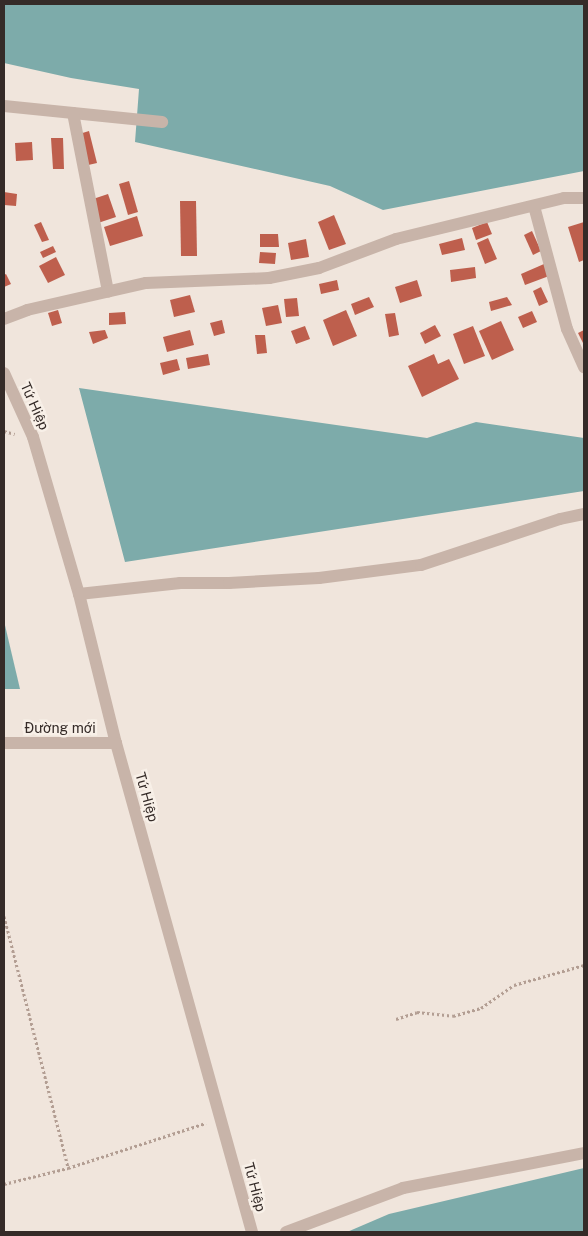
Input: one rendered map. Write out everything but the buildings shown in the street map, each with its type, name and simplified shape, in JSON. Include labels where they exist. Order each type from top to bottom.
[{"type":"street","points":[[4,106],[162,122]]},
{"type":"street","points":[[73,113],[108,292]]},
{"type":"street","points":[[4,319],[26,310],[146,283],[269,278],[319,268],[396,239],[564,198],[584,198]]},
{"type":"street","points":[[534,206],[567,329],[584,367]]},
{"type":"street","name":"Tứ Hiệp","points":[[4,373],[33,437],[79,594],[116,743],[252,1232]]},
{"type":"street","points":[[79,594],[180,583],[229,584],[319,578],[421,565],[560,519],[584,514]]},
{"type":"street","name":"Đường mới","points":[[4,743],[116,743]]},
{"type":"street","points":[[286,1232],[403,1188],[584,1153]]},
{"type":"path","points":[[4,916],[68,1168]]},
{"type":"path","points":[[396,1019],[417,1012],[453,1016],[481,1008],[514,985],[584,965]]},
{"type":"path","points":[[4,1184],[68,1168],[221,1118]]},
{"type":"water","points":[[4,4],[584,4],[584,171],[383,210],[330,186],[135,142],[139,89],[71,78],[4,63]]},
{"type":"water","points":[[79,388],[427,438],[476,422],[584,438],[584,491],[125,562]]},
{"type":"water","points":[[4,621],[20,689],[4,689]]},
{"type":"water","points":[[584,1168],[584,1232],[347,1232],[389,1214]]}]
